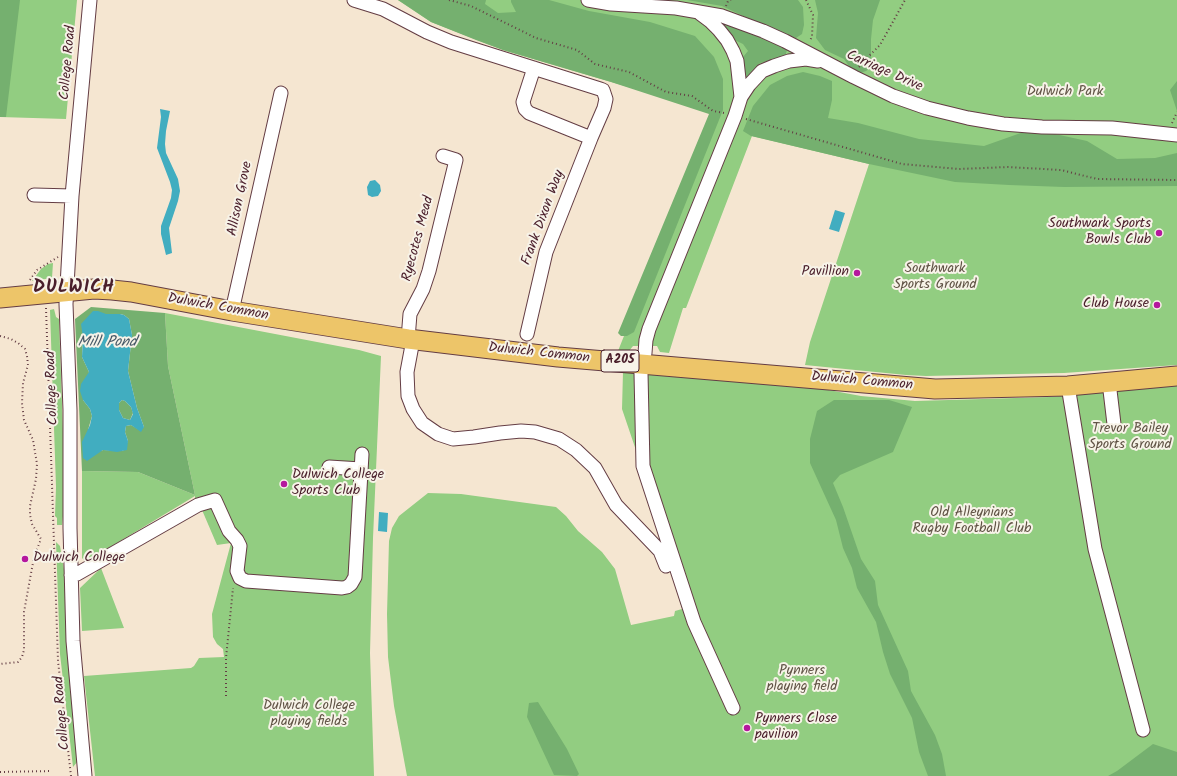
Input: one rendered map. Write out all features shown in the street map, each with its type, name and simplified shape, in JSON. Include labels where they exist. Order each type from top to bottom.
[{"type":"highway","name":"Dulwich Common","points":[[0,298],[94,289],[131,292],[232,311],[411,340],[521,353],[935,388],[1068,386],[1177,376]]},
{"type":"street","name":"College Road","points":[[85,776],[73,641],[70,528],[71,478],[66,317],[72,196],[90,0]]},
{"type":"street","name":"Carriage Drive","points":[[588,0],[611,4],[676,8],[722,16],[785,41],[893,96],[927,108],[968,118],[1003,124],[1042,128],[1112,128],[1177,135]]},
{"type":"street","name":"Frank Dixon Way","points":[[362,1],[383,9],[427,32],[451,42],[603,90],[606,99],[604,108],[546,252],[526,334]]},
{"type":"street","points":[[698,12],[719,30],[733,51],[737,61],[741,97]]},
{"type":"street","points":[[734,708],[694,622],[643,466],[640,373],[649,329],[735,116],[741,97],[749,85],[762,71],[789,61],[806,59],[822,61]]},
{"type":"street","points":[[534,68],[524,102],[525,109],[530,113],[591,138]]},
{"type":"street","name":"Allison Grove","points":[[232,311],[280,93]]},
{"type":"street","name":"Ryecotes Mead","points":[[411,340],[410,314],[423,289],[429,271],[456,160],[443,156]]},
{"type":"street","points":[[34,195],[72,196]]},
{"type":"street","points":[[411,340],[407,372],[408,396],[413,409],[422,422],[438,434],[453,439],[521,431],[535,432],[559,439],[576,450],[595,468],[616,505],[660,551],[666,566]]},
{"type":"street","points":[[1109,382],[1114,424]]},
{"type":"street","points":[[1068,386],[1095,549],[1143,730]]},
{"type":"street","points":[[71,575],[77,574],[198,505],[216,500],[229,531],[240,546],[237,571],[240,578],[246,581],[342,588],[351,584],[355,577],[362,454]]},
{"type":"street","points":[[329,467],[361,469]]},
{"type":"path","points":[[450,0],[471,6],[536,38],[578,50],[596,64],[629,72],[666,92],[692,96],[713,111],[902,164],[959,168],[1008,167],[1061,170],[1097,179],[1177,180]]},
{"type":"path","points":[[806,0],[813,15],[812,36],[810,40]]},
{"type":"path","points":[[854,77],[864,60],[880,45],[905,0]]},
{"type":"path","points":[[28,285],[37,270],[57,257]]},
{"type":"path","name":"College Road","points":[[46,306],[58,662],[71,776]]},
{"type":"path","points":[[0,336],[18,343],[25,349],[27,356],[28,365],[23,383],[22,403],[24,420],[33,440],[37,464],[30,514],[32,524],[41,539],[34,557],[24,612],[24,650],[22,657],[18,662],[0,664]]},
{"type":"path","points":[[226,696],[228,635],[233,582],[237,571]]},
{"type":"path","points":[[0,772],[52,771]]},
{"type":"green space","points":[[0,0],[77,0],[66,119],[0,117]]},
{"type":"green space","points":[[0,0],[20,0],[6,117],[0,117]]},
{"type":"green space","name":"Dulwich Park","points":[[398,0],[1177,0],[1177,365],[1064,373],[926,376],[805,365],[810,342],[869,164],[752,136],[686,308],[683,308],[669,353],[660,352],[657,346],[633,346],[629,351],[618,351],[713,112],[503,50],[431,22]]},
{"type":"green space","points":[[398,0],[486,0],[485,4],[498,13],[516,12],[511,0],[549,0],[589,11],[650,22],[695,36],[714,57],[723,79],[723,110],[634,332],[627,336],[621,336],[618,333],[709,114],[611,82],[503,50],[431,22]]},
{"type":"green space","points":[[687,0],[798,0],[803,7],[804,25],[802,34],[796,38],[786,36],[722,6]]},
{"type":"green space","points":[[815,0],[880,0],[873,20],[871,67],[866,71],[860,73],[851,69],[844,59],[825,50],[816,38],[818,13]]},
{"type":"green space","points":[[724,24],[733,25],[781,46],[787,50],[785,57],[760,63],[747,79],[741,80],[738,63],[748,51],[743,44],[722,34],[721,28]]},
{"type":"green space","points":[[803,72],[820,76],[832,81],[832,100],[828,118],[858,123],[919,139],[984,146],[1032,129],[1087,141],[1117,159],[1155,158],[1177,153],[1177,186],[1064,187],[955,182],[869,164],[751,136],[743,131],[753,106],[770,85],[787,76]]},
{"type":"green space","points":[[1177,81],[1177,111],[1170,90]]},
{"type":"green space","points":[[53,263],[52,278],[32,281],[41,269],[48,264]]},
{"type":"green space","points":[[91,307],[165,313],[168,366],[195,495],[138,472],[82,471],[75,319]],"holes":[[[106,314],[120,314],[129,319],[132,335],[128,371],[137,408],[144,427],[138,429],[131,425],[126,426],[125,432],[128,441],[123,451],[101,451],[88,430],[92,416],[90,409],[83,400],[89,372],[82,357],[83,334]]]},
{"type":"green space","points":[[54,309],[56,317],[59,319],[63,432],[64,507],[62,525],[57,525],[57,518],[55,516],[56,487],[50,310]]},
{"type":"green space","name":"Dulwich College Sports Club","points":[[165,313],[359,350],[381,356],[373,538],[370,653],[374,776],[95,776],[84,676],[191,668],[199,658],[224,657],[223,649],[217,644],[213,637],[212,614],[231,543],[217,545],[202,510],[195,500],[195,496],[102,552],[85,561],[82,558],[82,471],[138,472],[195,495],[168,366]]},
{"type":"green space","points":[[623,372],[823,389],[861,396],[915,401],[1050,397],[1177,385],[1177,776],[407,776],[394,706],[388,657],[387,614],[389,541],[392,528],[399,516],[428,493],[461,494],[556,507],[566,516],[578,531],[602,552],[615,569],[631,625],[674,616],[675,611],[682,609],[642,468],[622,409]]},
{"type":"green space","points":[[122,400],[131,407],[133,413],[130,420],[123,418],[119,410],[119,403]]},
{"type":"green space","points":[[834,400],[889,400],[912,407],[893,452],[840,475],[833,483],[861,559],[875,581],[878,605],[908,671],[911,691],[935,735],[942,754],[946,776],[928,776],[919,752],[912,718],[890,674],[876,622],[857,588],[852,568],[843,548],[836,520],[810,463],[810,439],[817,411]]},
{"type":"green space","points":[[56,542],[60,546],[64,569],[68,657],[78,761],[73,767],[60,654]]},
{"type":"green space","points":[[101,568],[124,628],[82,631],[80,588]]},
{"type":"green space","points":[[538,702],[567,749],[579,774],[577,776],[554,775],[527,717],[529,703]]},
{"type":"green space","points":[[1153,744],[1177,752],[1177,776],[1108,776],[1117,771]]},
{"type":"water","points":[[160,109],[170,111],[166,131],[166,153],[178,179],[180,191],[169,228],[172,253],[166,255],[161,234],[161,226],[171,198],[172,190],[157,148],[161,117]]},
{"type":"water","points":[[375,180],[380,185],[381,191],[378,196],[372,197],[368,195],[367,187],[370,181]]},
{"type":"water","points":[[835,210],[845,213],[839,232],[829,229]]},
{"type":"water","name":"Mill Pond","points":[[93,311],[106,314],[120,314],[129,319],[132,335],[128,371],[137,408],[144,427],[141,432],[131,425],[126,426],[125,432],[128,441],[127,450],[117,452],[103,450],[87,461],[83,458],[82,442],[90,425],[92,416],[90,409],[83,400],[80,391],[81,384],[89,372],[82,357],[83,337],[81,324]],"holes":[[[122,400],[131,407],[133,414],[130,420],[123,418],[119,410],[119,403]]]},
{"type":"water","points":[[379,512],[388,513],[387,532],[378,531]]},
{"type":"place","name":"Southwark Sports Bowls Club","points":[[1159,233]]},
{"type":"place","name":"Pavillion","points":[[857,273]]},
{"type":"place","name":"Club House","points":[[1157,305]]},
{"type":"place","name":"Dulwich College Sports Club","points":[[284,484]]},
{"type":"place","name":"Dulwich College","points":[[25,559]]},
{"type":"place","name":"Pynners Close pavilion","points":[[747,728]]},
{"type":"district","name":"DULWICH","points":[[74,289]]},
{"type":"park label","name":"Southwark Sports Ground","points":[[935,278]]},
{"type":"park label","name":"Trevor Bailey Sports Ground","points":[[1130,438]]},
{"type":"park label","name":"Old Alleynians Rugby Football Club","points":[[972,522]]},
{"type":"park label","name":"Pynners playing field","points":[[802,680]]},
{"type":"park label","name":"Dulwich College playing fields","points":[[309,716]]}]
